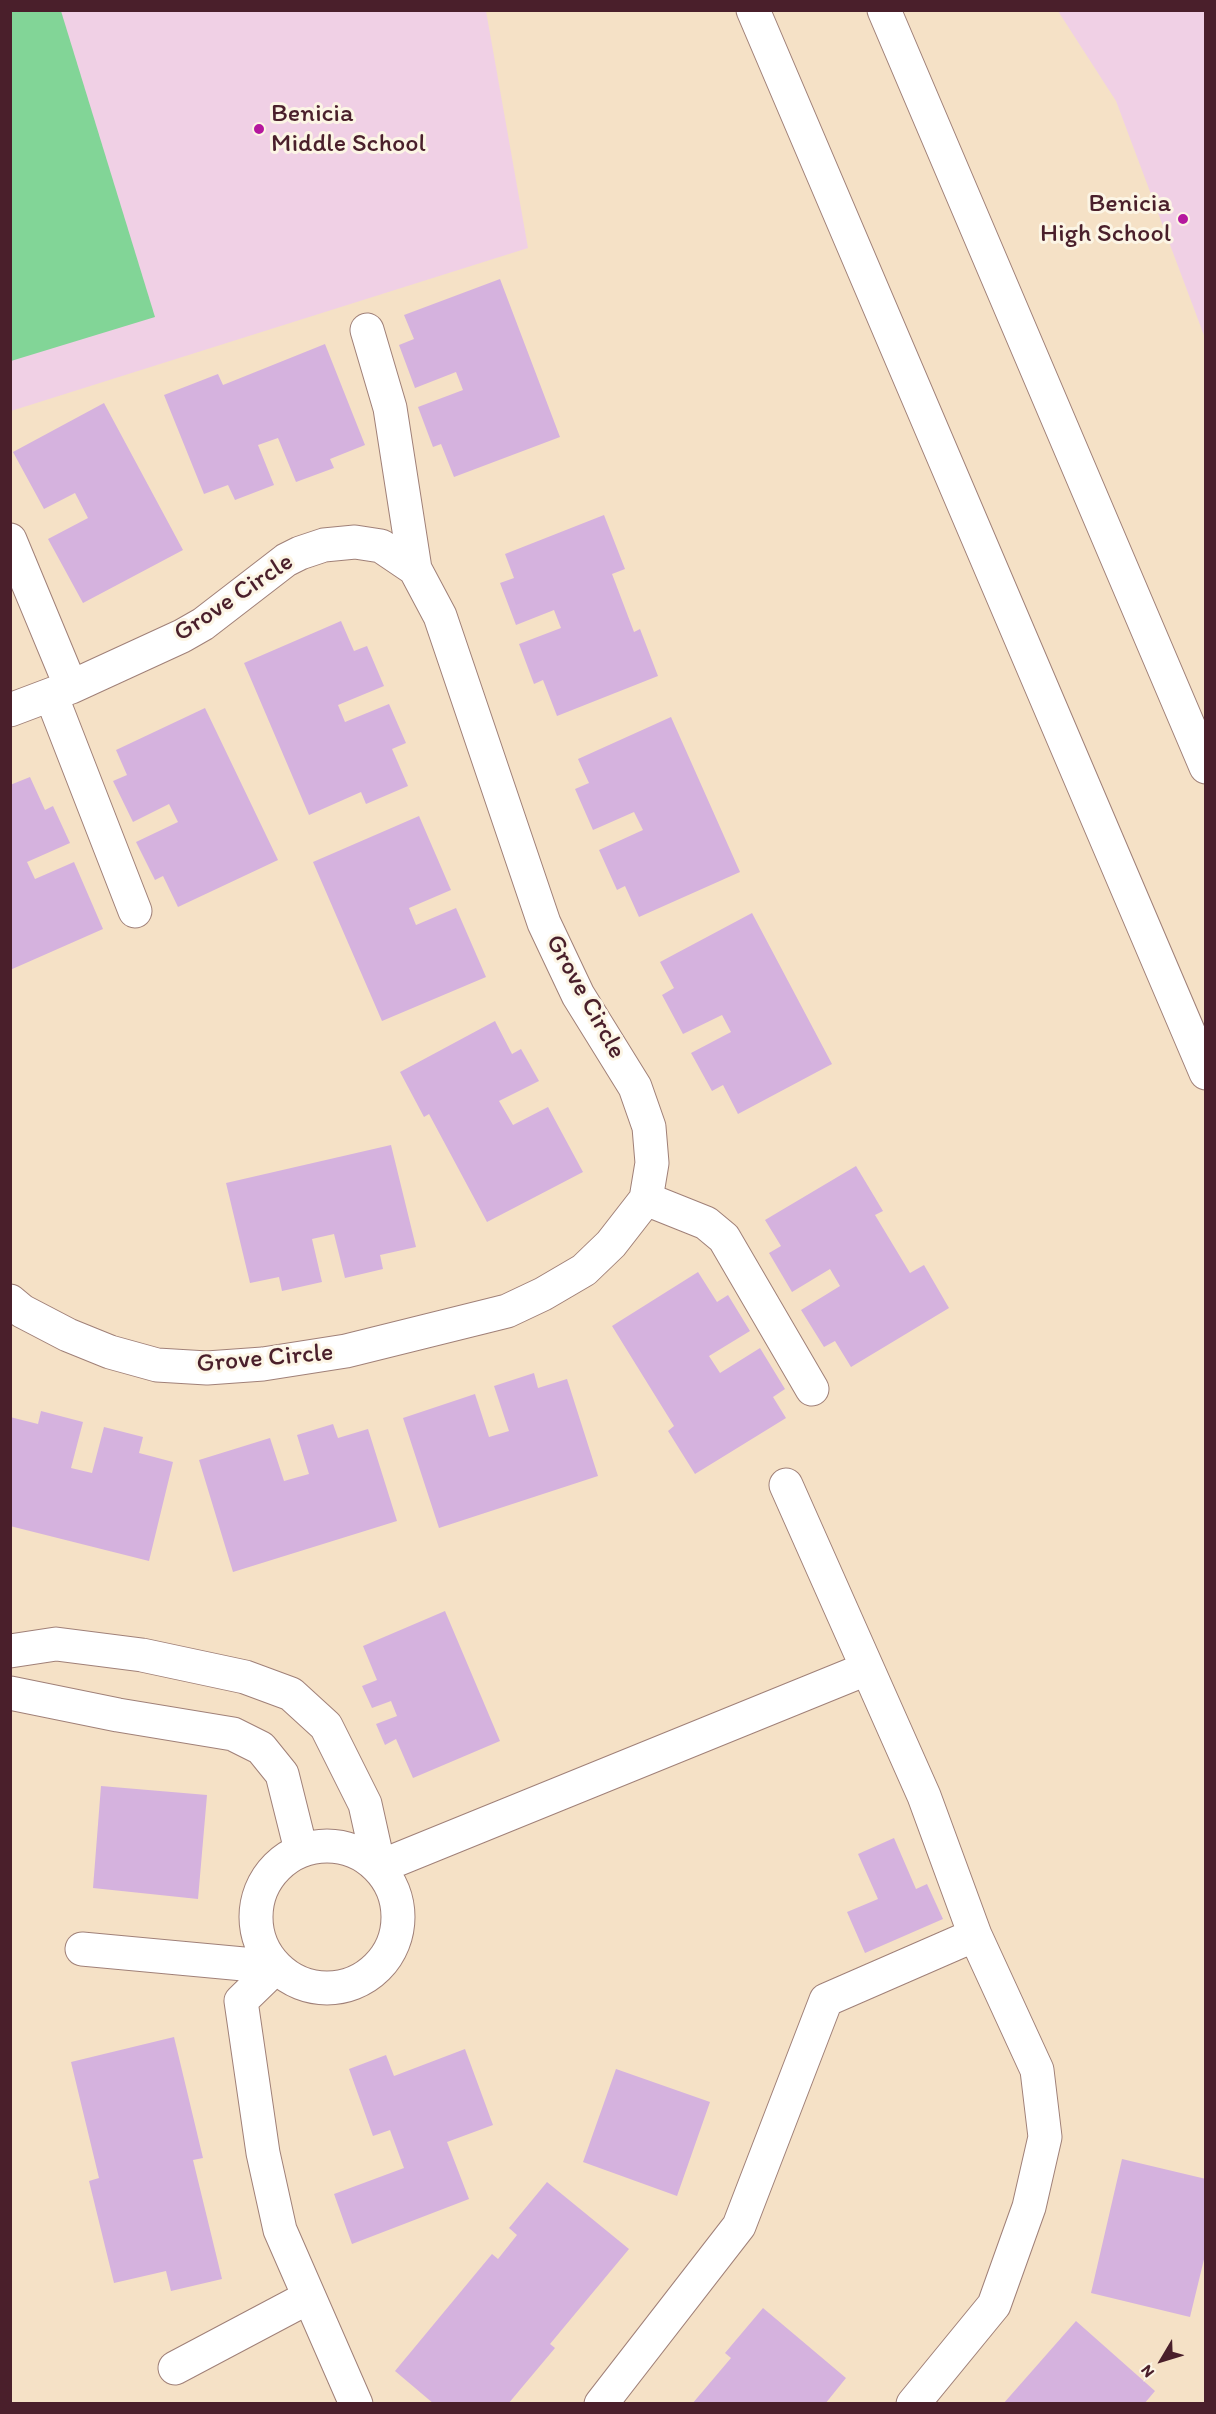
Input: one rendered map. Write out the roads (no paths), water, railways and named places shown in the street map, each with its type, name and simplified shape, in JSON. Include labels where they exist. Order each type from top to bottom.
[{"type":"main road","points":[[753,10],[1206,1073]]},
{"type":"main road","points":[[884,10],[1206,767]]},
{"type":"main road","points":[[367,330],[390,408],[415,569]]},
{"type":"main road","points":[[10,540],[135,911]]},
{"type":"main road","name":"Grove Circle","points":[[10,710],[61,691],[182,636],[203,624],[286,560],[300,553],[324,545],[355,542],[381,546],[415,569],[440,616],[544,923],[578,995],[635,1087],[649,1127],[652,1163],[646,1199],[611,1244],[584,1270],[543,1294],[507,1311],[334,1353],[263,1364],[207,1368],[157,1365],[110,1352],[68,1335],[22,1311],[10,1301]]},
{"type":"main road","points":[[1112,547],[1206,716]]},
{"type":"main road","points":[[646,1199],[706,1223],[724,1238],[812,1389]]},
{"type":"main road","points":[[786,1485],[866,1670],[924,1796],[975,1935],[1037,2070],[1045,2137],[1029,2207],[994,2306],[913,2403]]},
{"type":"main road","points":[[10,1651],[56,1644],[142,1654],[245,1677],[291,1694],[326,1726],[365,1804],[379,1867]]},
{"type":"main road","points":[[379,1867],[866,1670]]},
{"type":"main road","points":[[10,1693],[118,1715],[233,1734],[261,1748],[282,1774],[301,1850]]},
{"type":"main road","points":[[322,1845],[342,1847],[362,1854],[379,1867],[393,1888],[399,1912],[396,1937],[386,1959],[380,1965],[367,1977],[345,1987],[320,1988],[296,1981],[276,1966],[262,1947],[256,1925],[257,1901],[266,1880],[281,1862],[301,1850],[322,1845]]},
{"type":"main road","points":[[601,2403],[739,2226],[826,2000],[975,1935]]},
{"type":"main road","points":[[82,1949],[276,1966]]},
{"type":"main road","points":[[276,1966],[241,2001],[265,2164],[280,2230],[356,2403]]},
{"type":"main road","points":[[175,2368],[309,2297]]},
{"type":"place","name":"Benicia Middle School","points":[[259,129]]},
{"type":"place","name":"Benicia High School","points":[[1183,219]]}]
